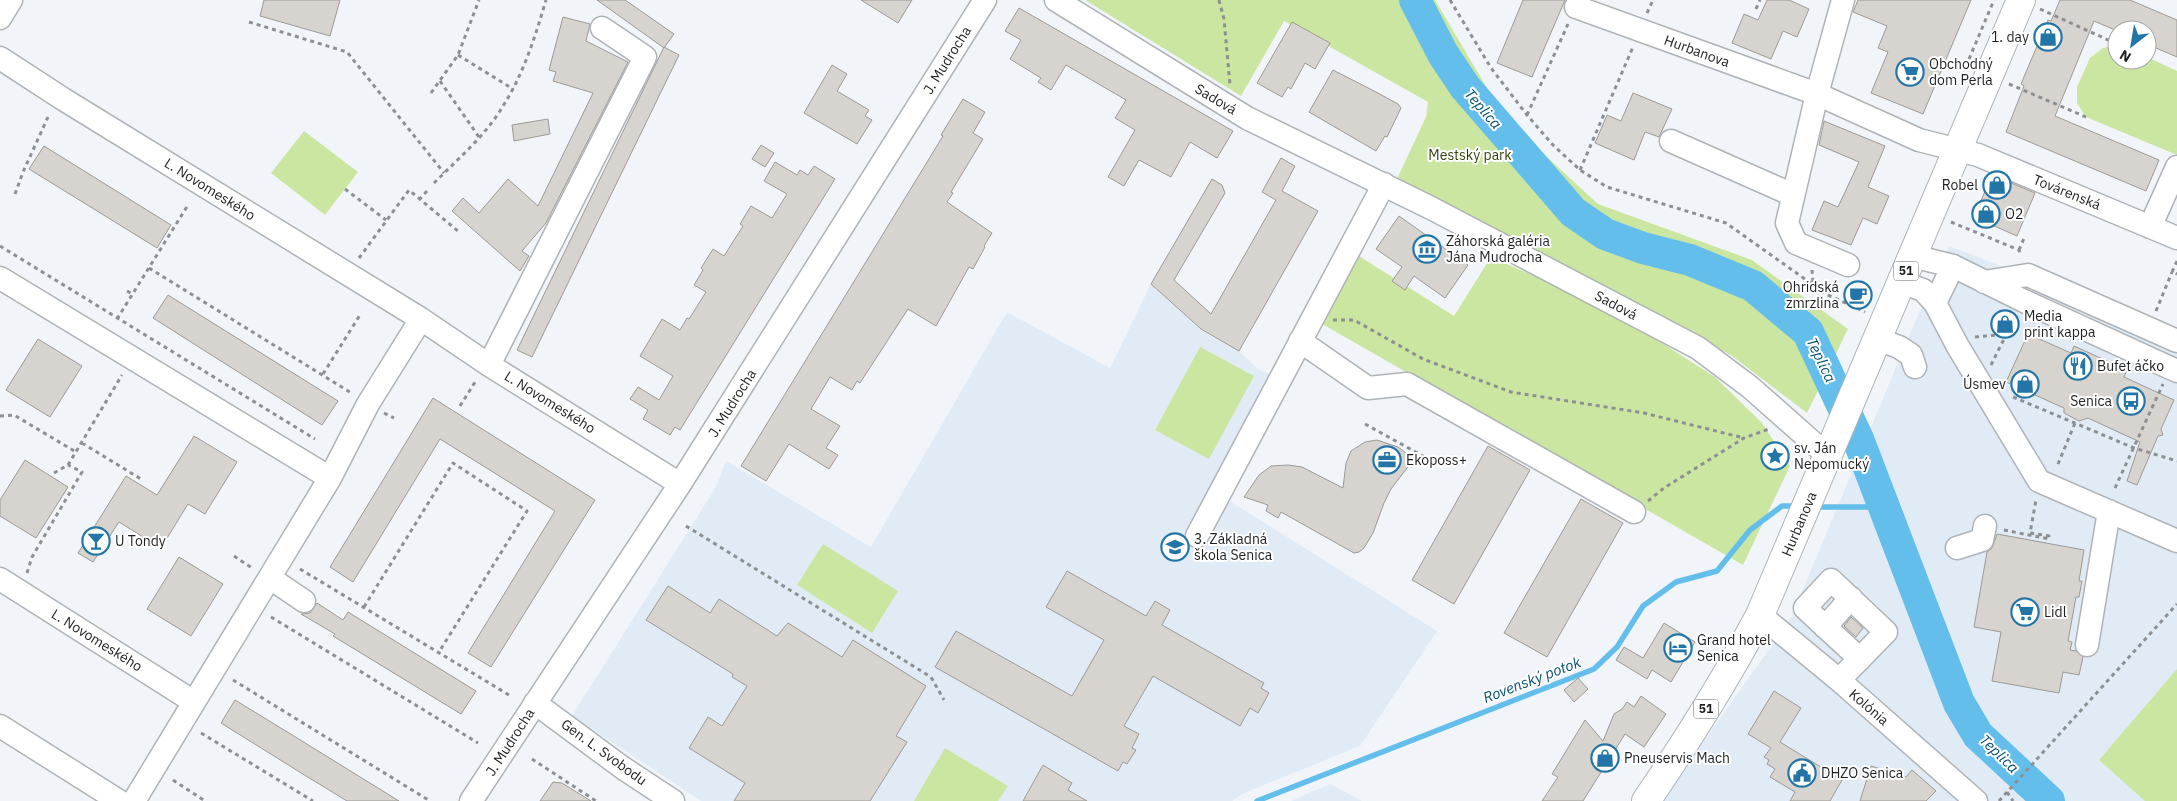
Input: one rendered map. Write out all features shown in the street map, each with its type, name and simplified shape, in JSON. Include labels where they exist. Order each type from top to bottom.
[{"type":"main road","name":"Hurbanova","points":[[1652,799],[1742,649],[1760,615],[1957,148],[2031,5]]},
{"type":"street","points":[[0,18],[11,0]]},
{"type":"street","name":"J. Mudrocha","points":[[471,801],[680,484],[985,0]]},
{"type":"street","name":"Sadová","points":[[1056,0],[1247,118],[1384,184],[1698,348],[1831,446]]},
{"type":"street","points":[[1843,0],[1817,94],[1787,223],[1796,243],[1848,265]]},
{"type":"street","name":"Hurbanova","points":[[1576,7],[1817,94],[1919,140],[1957,148]]},
{"type":"street","points":[[490,365],[645,57],[602,28]]},
{"type":"street","name":"L. Novomeského","points":[[0,58],[63,99],[421,319],[490,365],[680,484]]},
{"type":"street","points":[[1671,141],[1793,195]]},
{"type":"street","name":"Továrenská","points":[[1957,148],[2177,238]]},
{"type":"street","points":[[2150,226],[2177,167]]},
{"type":"street","points":[[1197,536],[1384,184]]},
{"type":"street","points":[[1912,256],[1952,266],[2170,377]]},
{"type":"street","points":[[1935,303],[1952,266]]},
{"type":"street","points":[[1984,282],[2028,275],[2177,341]]},
{"type":"street","points":[[0,278],[330,478]]},
{"type":"street","points":[[1901,282],[1923,290],[1935,303],[2039,482],[2177,541]]},
{"type":"street","points":[[134,801],[330,478],[368,404],[421,319]]},
{"type":"street","points":[[1877,339],[1911,355],[1915,367]]},
{"type":"street","points":[[1300,341],[1368,388],[1407,384],[1634,512]]},
{"type":"street","points":[[2087,645],[2109,511]]},
{"type":"street","points":[[1957,548],[1982,540],[1985,526]]},
{"type":"street","points":[[270,578],[304,600]]},
{"type":"street","name":"L. Novomeského","points":[[0,579],[194,702]]},
{"type":"street","points":[[1838,639],[1886,632],[1859,606],[1838,639],[1839,680]]},
{"type":"street","name":"Kolónia","points":[[1760,615],[1839,680],[1976,801]]},
{"type":"street","name":"Gen. L. Svobodu","points":[[535,703],[623,768],[673,801]]},
{"type":"street","points":[[0,726],[119,801]]},
{"type":"path","points":[[431,93],[458,55],[479,0]]},
{"type":"path","points":[[434,183],[479,137],[502,108],[513,89],[534,39],[546,0]]},
{"type":"path","points":[[1219,0],[1224,19],[1230,88]]},
{"type":"path","points":[[1450,0],[1491,68],[1553,145],[1580,170],[1607,187],[1726,223],[1826,294],[1866,313]]},
{"type":"path","points":[[1580,170],[1653,0]]},
{"type":"path","points":[[1756,10],[1760,0]]},
{"type":"path","points":[[2031,5],[2107,39]]},
{"type":"path","points":[[1527,115],[1576,7]]},
{"type":"path","points":[[249,22],[348,52],[444,173]]},
{"type":"path","points":[[458,55],[513,89]]},
{"type":"path","points":[[440,81],[479,137]]},
{"type":"path","points":[[2009,84],[2086,117]]},
{"type":"path","points":[[15,194],[48,117]]},
{"type":"path","points":[[345,189],[386,220]]},
{"type":"path","points":[[348,274],[409,190],[459,232]]},
{"type":"path","points":[[419,200],[427,191]]},
{"type":"path","points":[[117,319],[188,205]]},
{"type":"path","points":[[2019,250],[2025,236]]},
{"type":"path","points":[[0,246],[315,439]]},
{"type":"path","points":[[2148,328],[2177,261]]},
{"type":"path","points":[[149,268],[323,374],[368,404],[394,418]]},
{"type":"path","points":[[2172,272],[2177,274]]},
{"type":"path","points":[[127,291],[133,294]]},
{"type":"path","points":[[323,374],[360,315]]},
{"type":"path","points":[[1326,319],[1354,320],[1423,359],[1511,392],[1644,412],[1744,438]]},
{"type":"path","points":[[1954,338],[2006,334]]},
{"type":"path","points":[[54,473],[68,465],[133,358]]},
{"type":"path","points":[[460,406],[482,371],[490,365]]},
{"type":"path","points":[[2115,488],[2170,377]]},
{"type":"path","points":[[2012,396],[2134,448],[2177,461]]},
{"type":"path","points":[[0,416],[14,415],[76,452]]},
{"type":"path","points":[[2058,464],[2075,423]]},
{"type":"path","points":[[1365,424],[1432,461]]},
{"type":"path","points":[[1634,512],[1664,488],[1744,438],[1774,426]]},
{"type":"path","points":[[82,442],[141,479]]},
{"type":"path","points":[[364,607],[453,463],[527,511],[439,652]]},
{"type":"path","points":[[20,592],[32,557],[82,472],[68,465]]},
{"type":"path","points":[[1985,526],[2049,539],[2049,536],[2030,532],[2039,482]]},
{"type":"path","points":[[686,526],[931,677],[944,700]]},
{"type":"path","points":[[300,569],[509,695]]},
{"type":"path","points":[[1999,801],[2177,604]]},
{"type":"path","points":[[271,617],[478,743]]},
{"type":"path","points":[[233,680],[430,801]]},
{"type":"path","points":[[201,733],[313,801]]},
{"type":"path","points":[[532,759],[596,801]]},
{"type":"path","points":[[172,780],[205,801]]},
{"type":"path","points":[[2007,792],[2013,801]]},
{"type":"shaded area","points":[[1949,246],[2177,334],[2177,801],[1658,801],[1667,793],[1790,620],[1921,308]]},
{"type":"shaded area","points":[[1151,284],[1202,331],[1239,351],[1258,369],[1280,379],[1228,500],[1437,631],[1360,746],[1244,793],[1232,801],[701,801],[572,716],[716,487],[726,461],[871,547],[1007,312],[1110,368]]},
{"type":"shaded area","points":[[1330,784],[1362,801],[1291,801]]},
{"type":"green space","name":"Mestský park","points":[[1085,0],[1435,0],[1490,93],[1535,146],[1598,204],[1752,260],[1848,329],[1807,413],[1732,356],[1654,312],[1397,179],[1426,117],[1428,102],[1284,21],[1241,96]]},
{"type":"green space","points":[[2107,47],[2107,70],[2157,70],[2157,62],[2177,71],[2177,155],[2086,117],[2077,103],[2077,87],[2090,58]]},
{"type":"green space","points":[[304,131],[358,172],[325,215],[271,173]]},
{"type":"green space","points":[[1351,251],[1454,316],[1491,257],[1552,284],[1654,338],[1715,377],[1762,423],[1790,466],[1743,565],[1317,321]]},
{"type":"green space","points":[[1200,347],[1254,376],[1209,459],[1155,430]]},
{"type":"green space","points":[[823,544],[898,591],[872,633],[797,585]]},
{"type":"green space","points":[[2177,669],[2177,801],[2145,801],[2099,760]]},
{"type":"green space","points":[[945,748],[1008,786],[998,801],[914,801]]},
{"type":"building","points":[[264,0],[340,0],[330,36],[260,16]]},
{"type":"building","points":[[597,0],[625,0],[674,34],[664,48]]},
{"type":"building","points":[[861,0],[912,0],[898,23]]},
{"type":"building","points":[[1523,0],[1565,0],[1532,77],[1497,63]]},
{"type":"building","points":[[1767,0],[1789,0],[1809,9],[1797,37],[1783,31],[1771,59],[1732,43],[1744,14],[1758,20]]},
{"type":"building","name":"Obchodný dom Perla","points":[[1858,0],[1971,0],[1923,114],[1871,93],[1888,52],[1878,48],[1887,26],[1853,12]]},
{"type":"building","points":[[2060,0],[2130,0],[2177,20],[2177,57],[2157,48],[2157,20],[2107,20],[2107,27],[2094,21],[2055,116],[2159,160],[2146,191],[2006,132],[2024,86],[2021,84],[2048,20],[2051,21]]},
{"type":"building","points":[[1019,8],[1233,131],[1217,158],[1190,142],[1171,177],[1139,160],[1124,186],[1108,177],[1135,130],[1115,118],[1126,100],[1066,65],[1051,90],[1038,82],[1041,78],[1010,59],[1021,40],[1005,31]]},
{"type":"building","points":[[563,17],[590,24],[586,41],[628,62],[546,223],[522,251],[529,256],[520,271],[452,211],[463,198],[479,213],[508,179],[538,206],[593,93],[553,81],[556,72],[549,70]]},
{"type":"building","points":[[1292,22],[1330,43],[1315,69],[1305,63],[1291,89],[1288,87],[1282,97],[1257,83]]},
{"type":"building","points":[[664,47],[679,55],[532,357],[517,350]]},
{"type":"building","points":[[832,65],[847,74],[837,91],[869,110],[865,116],[872,120],[857,144],[804,113]]},
{"type":"building","points":[[1333,70],[1398,104],[1401,108],[1387,137],[1385,136],[1376,151],[1309,112]]},
{"type":"building","points":[[1633,93],[1672,109],[1659,137],[1645,132],[1634,160],[1595,143],[1607,115],[1621,121]]},
{"type":"building","points":[[963,99],[985,112],[973,133],[983,139],[947,202],[992,233],[985,247],[973,269],[969,267],[936,326],[908,309],[860,383],[857,381],[852,390],[830,377],[811,409],[840,426],[826,448],[838,455],[829,469],[789,444],[766,481],[741,466],[943,136],[941,135]]},
{"type":"building","points":[[548,119],[550,134],[514,141],[512,125]]},
{"type":"building","points":[[1824,121],[1885,146],[1868,187],[1889,196],[1877,224],[1863,218],[1851,245],[1812,230],[1824,201],[1838,207],[1859,162],[1819,145]]},
{"type":"building","points":[[761,145],[774,153],[765,167],[752,159]]},
{"type":"building","points":[[44,146],[171,225],[157,248],[29,169]]},
{"type":"building","points":[[1281,158],[1295,166],[1282,191],[1318,211],[1239,351],[1201,329],[1151,284],[1212,179],[1222,185],[1225,193],[1174,280],[1211,314],[1276,200],[1262,192]]},
{"type":"building","points":[[775,162],[797,175],[800,170],[808,175],[814,166],[835,179],[680,430],[675,427],[670,435],[643,419],[648,410],[630,399],[638,387],[659,400],[673,376],[640,356],[662,319],[680,330],[687,318],[689,319],[706,292],[694,285],[703,270],[701,268],[713,249],[724,256],[743,226],[740,224],[751,206],[772,218],[787,194],[764,181]]},
{"type":"building","points":[[1992,175],[2035,193],[2017,236],[1974,217]]},
{"type":"building","points":[[1399,216],[1468,265],[1445,298],[1414,276],[1405,290],[1392,281],[1402,267],[1376,249]]},
{"type":"building","points":[[168,295],[338,401],[322,425],[153,318]]},
{"type":"building","points":[[2028,334],[2071,353],[2074,346],[2127,370],[2124,377],[2174,400],[2161,429],[2163,435],[2158,436],[2137,485],[2127,481],[2140,442],[2088,418],[2079,421],[2064,413],[2064,408],[2006,382]]},
{"type":"building","points":[[38,339],[82,366],[50,417],[6,390]]},
{"type":"building","points":[[433,398],[595,500],[491,667],[468,653],[555,511],[440,439],[353,582],[330,567]]},
{"type":"building","points":[[194,436],[237,462],[205,514],[188,504],[161,548],[119,522],[93,562],[78,553],[126,476],[157,495]]},
{"type":"building","points":[[1377,440],[1398,447],[1414,459],[1391,489],[1373,533],[1364,548],[1359,552],[1354,553],[1281,512],[1278,518],[1266,511],[1268,505],[1244,497],[1259,475],[1271,466],[1288,465],[1302,467],[1343,488],[1346,463],[1351,451],[1365,442]]},
{"type":"building","points":[[1488,446],[1530,470],[1454,604],[1412,580]]},
{"type":"building","points":[[25,460],[68,487],[36,538],[0,516],[0,500]]},
{"type":"building","points":[[1581,499],[1623,523],[1547,657],[1504,633]]},
{"type":"building","name":"Lidl","points":[[1997,534],[2084,550],[2079,581],[2082,581],[2079,597],[2076,597],[2068,641],[2072,642],[2070,650],[2076,651],[2083,657],[2079,675],[2063,672],[2059,693],[1992,681],[2001,632],[1974,627],[1987,552],[1992,548]]},
{"type":"building","points":[[179,557],[223,584],[191,636],[147,609]]},
{"type":"building","points":[[1067,571],[1146,616],[1155,601],[1170,610],[1162,625],[1264,683],[1261,688],[1269,693],[1258,713],[1250,708],[1240,726],[1153,676],[1124,726],[1139,734],[1132,748],[1136,750],[1127,764],[1123,762],[1118,771],[935,667],[956,631],[1072,696],[1104,640],[1046,607]]},
{"type":"building","points":[[668,586],[710,613],[719,599],[777,636],[788,623],[842,657],[853,640],[926,686],[896,736],[907,742],[870,801],[734,801],[745,783],[689,748],[708,717],[722,726],[747,686],[732,677],[733,674],[646,620]]},
{"type":"building","points":[[317,603],[343,620],[348,612],[476,691],[461,714],[333,636],[335,634],[301,614],[310,613]]},
{"type":"building","points":[[1851,617],[1863,628],[1856,637],[1844,626]]},
{"type":"building","points":[[1664,623],[1695,642],[1671,682],[1652,670],[1647,679],[1616,660],[1624,647],[1643,658]]},
{"type":"building","points":[[1578,678],[1588,689],[1574,702],[1564,690]]},
{"type":"building","points":[[1774,691],[1801,708],[1780,742],[1842,780],[1830,801],[1790,801],[1795,792],[1770,777],[1775,769],[1767,764],[1769,760],[1764,757],[1771,748],[1748,734]]},
{"type":"building","points":[[1641,696],[1666,714],[1644,747],[1625,734],[1583,801],[1542,801],[1558,777],[1552,774],[1585,720],[1603,741],[1614,714],[1622,709],[1627,702],[1634,707]]},
{"type":"building","points":[[235,700],[399,801],[347,801],[306,776],[221,723]]},
{"type":"building","points":[[1043,765],[1072,783],[1068,790],[1087,801],[1023,801]]},
{"type":"building","points":[[1871,766],[1906,777],[1912,770],[1936,791],[1926,801],[1860,801]]},
{"type":"building","points":[[553,782],[562,783],[591,801],[540,801]]},
{"type":"waterway","name":"Teplica","points":[[1415,0],[1443,54],[1465,87],[1573,212],[1605,234],[1643,248],[1690,260],[1753,286],[1808,332],[1858,439],[1959,703],[1978,735],[2049,801]]},
{"type":"waterway","name":"Rovenský potok","points":[[1257,801],[1594,669],[1617,647],[1643,606],[1676,582],[1717,571],[1750,530],[1782,506],[1797,506]]},
{"type":"waterway","name":"Rovenský potok","points":[[1814,507],[1884,507]]},
{"type":"place","name":"1. day","points":[[2048,37]]},
{"type":"place","name":"Obchodný dom Perla","points":[[1910,72]]},
{"type":"place","name":"Robel","points":[[1997,185]]},
{"type":"place","name":"O2","points":[[1986,214]]},
{"type":"place","name":"Záhorská galéria Jána Mudrocha","points":[[1427,249]]},
{"type":"place","name":"Ohridská zmrzlina","points":[[1858,295]]},
{"type":"place","name":"Media print kappa","points":[[2005,324]]},
{"type":"place","name":"Bufet áčko","points":[[2078,366]]},
{"type":"place","name":"Úsmev","points":[[2025,384]]},
{"type":"place","name":"Senica","points":[[2131,401]]},
{"type":"place","name":"sv. Ján Nepomucký","points":[[1775,456]]},
{"type":"place","name":"Ekoposs+","points":[[1387,460]]},
{"type":"place","name":"U Tondy","points":[[96,541]]},
{"type":"place","name":"3. Základná škola Senica","points":[[1175,547]]},
{"type":"place","name":"Lidl","points":[[2025,612]]},
{"type":"place","name":"Grand hotel Senica","points":[[1678,648]]},
{"type":"place","name":"Pneuservis Mach","points":[[1605,758]]},
{"type":"place","name":"DHZO Senica","points":[[1802,773]]}]
